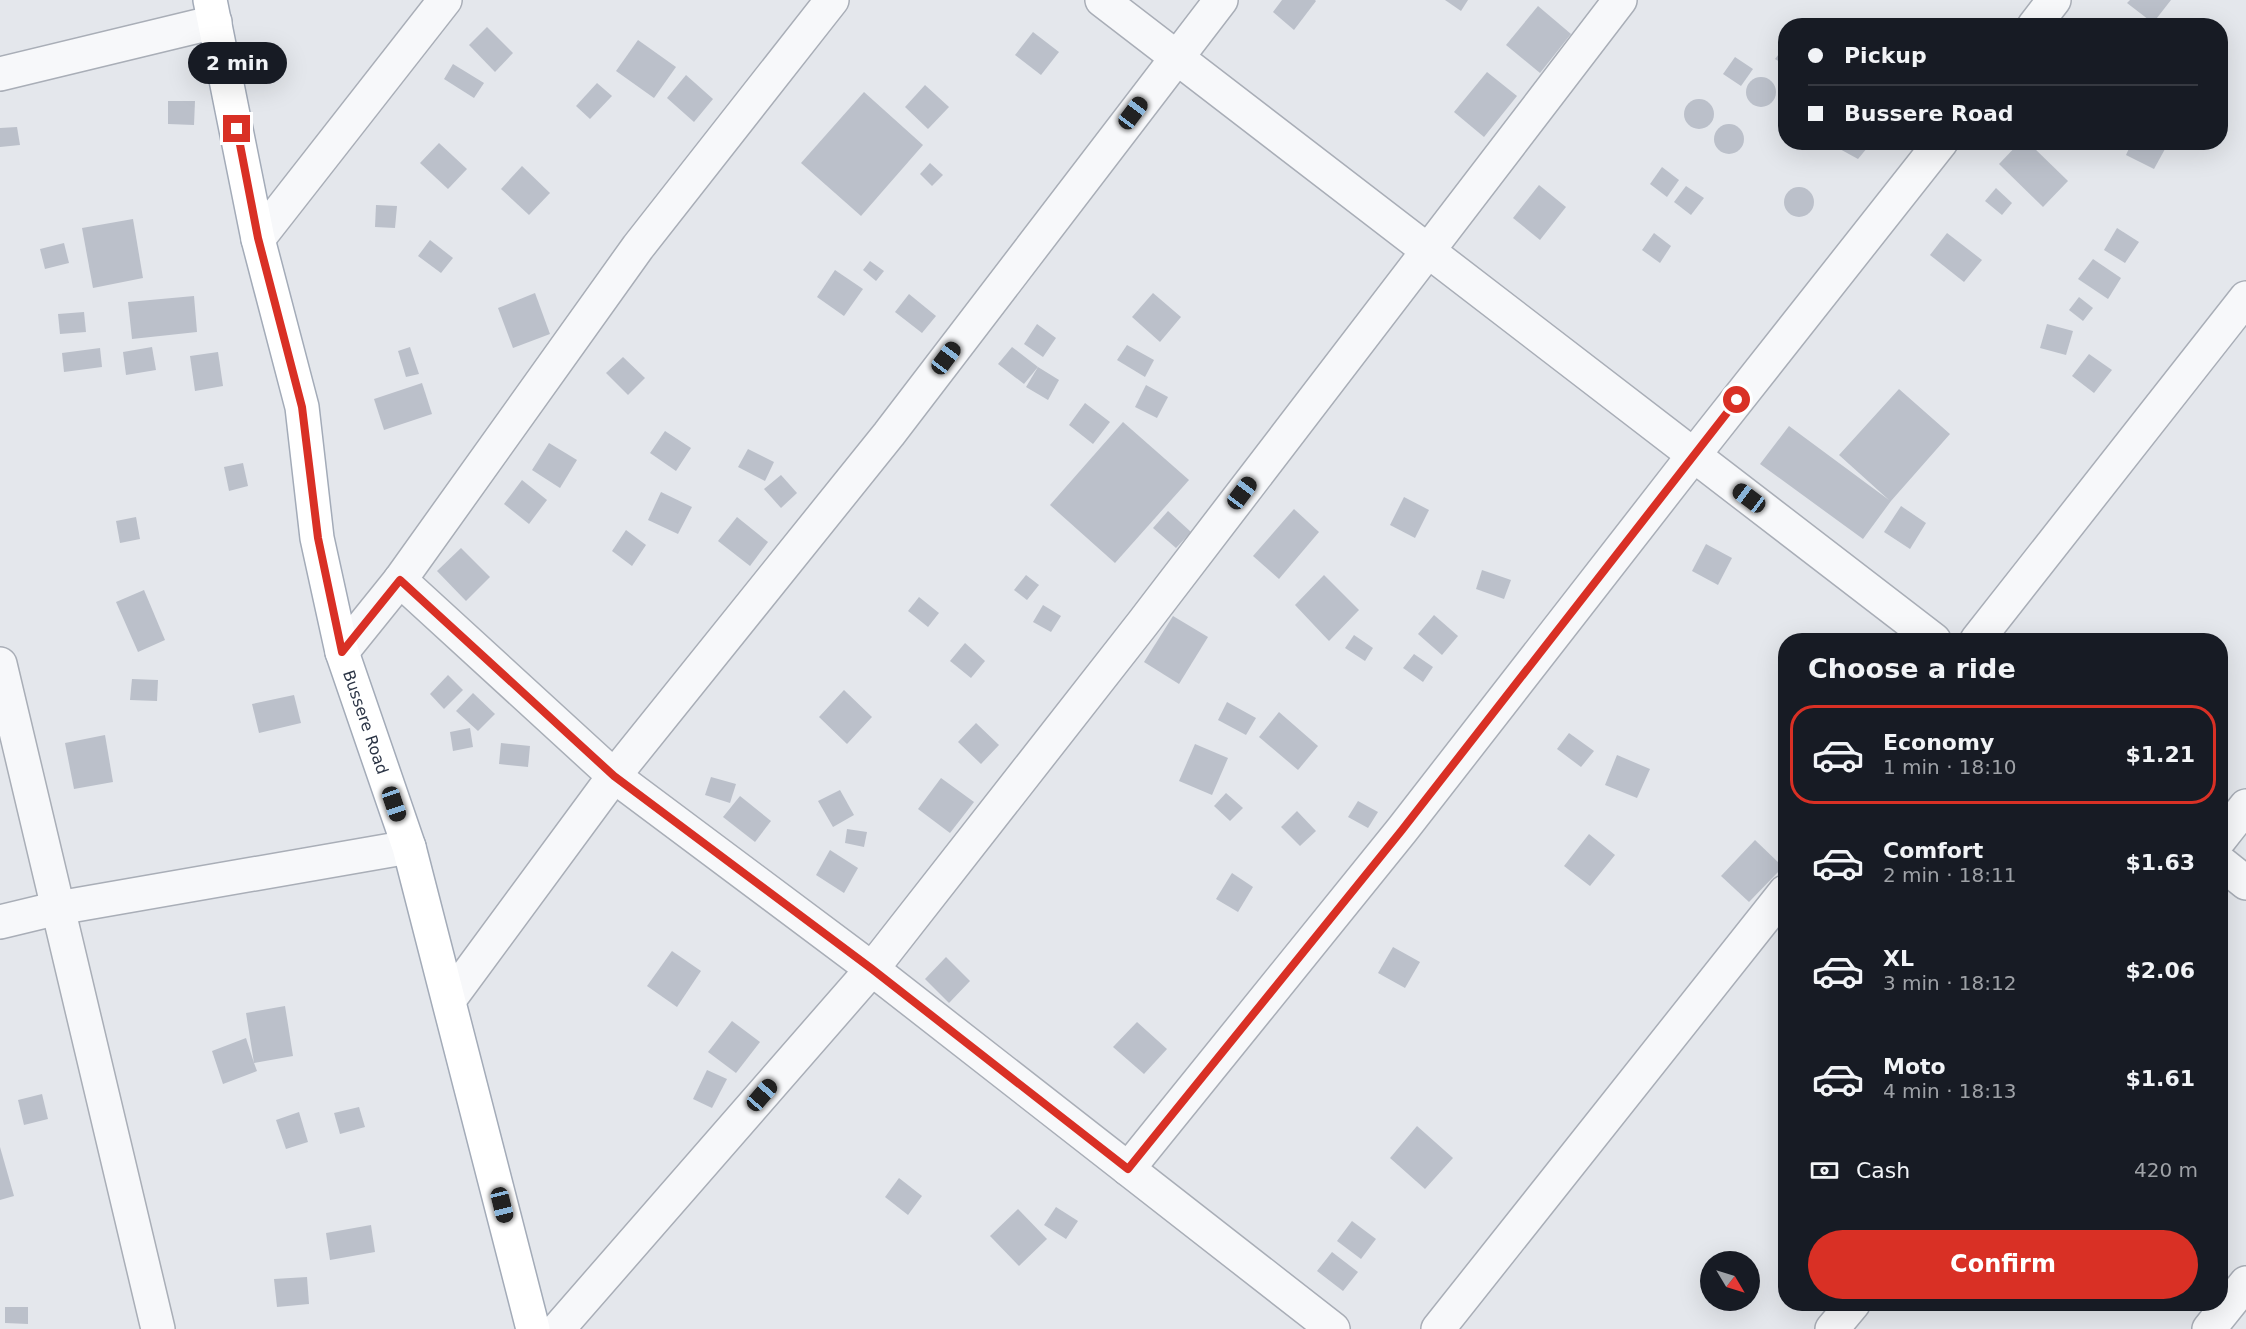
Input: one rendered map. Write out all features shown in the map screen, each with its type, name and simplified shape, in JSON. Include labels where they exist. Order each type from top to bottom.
[{"type":"main road","name":"Bussere Road","points":[[212,11],[258,238],[302,407],[318,538],[342,652],[409,847],[533,1329]]},
{"type":"street","points":[[258,238],[445,0]]},
{"type":"street","points":[[342,652],[400,580],[638,247],[832,0]]},
{"type":"street","points":[[1102,0],[1925,633]]},
{"type":"street","points":[[449,1000],[614,776],[889,434],[1221,0]]},
{"type":"street","points":[[558,1329],[872,969],[1143,623],[1620,0]]},
{"type":"street","points":[[2040,18],[2054,0]]},
{"type":"street","points":[[0,74],[212,11]]},
{"type":"street","points":[[1128,1169],[1402,830],[1935,150]]},
{"type":"street","points":[[1983,633],[2246,298]]},
{"type":"street","points":[[400,580],[614,776],[872,969],[1333,1329]]},
{"type":"street","points":[[0,664],[158,1329]]},
{"type":"street","points":[[2228,829],[2246,806]]},
{"type":"street","points":[[0,922],[58,908],[409,847]]},
{"type":"street","points":[[2228,868],[2246,883]]},
{"type":"street","points":[[1438,1329],[1778,901]]},
{"type":"street","points":[[2228,1306],[2246,1283]]},
{"type":"street","points":[[1833,1329],[1847,1311]]},
{"type":"street","points":[[2210,1329],[2224,1311]]},
{"type":"building","points":[[1282,0],[1316,1],[1294,30],[1273,12]]},
{"type":"building","points":[[1445,0],[1468,0],[1461,11]]},
{"type":"building","points":[[2130,0],[2171,0],[2157,18],[2146,18],[2127,3]]},
{"type":"building","points":[[1538,6],[1571,34],[1540,73],[1506,45]]},
{"type":"building","points":[[487,27],[513,53],[495,72],[469,45]]},
{"type":"building","points":[[1033,32],[1059,52],[1041,75],[1015,55]]},
{"type":"building","points":[[638,40],[676,67],[654,98],[616,71]]},
{"type":"building","points":[[1735,57],[1753,69],[1741,86],[1723,74]]},
{"type":"building","points":[[453,64],[484,83],[474,98],[444,79]]},
{"type":"building","points":[[1487,72],[1517,96],[1484,137],[1454,112]]},
{"type":"building","points":[[686,75],[713,99],[694,122],[667,98]]},
{"type":"building","points":[[1761,77],[1772,81],[1776,92],[1772,103],[1761,107],[1750,103],[1746,92],[1750,81]]},
{"type":"building","points":[[597,83],[612,96],[590,119],[576,106]]},
{"type":"building","points":[[925,85],[949,107],[928,129],[905,107]]},
{"type":"building","points":[[864,92],[923,145],[861,216],[801,163]]},
{"type":"building","points":[[1699,99],[1705,100],[1713,108],[1713,120],[1705,128],[1699,129],[1693,128],[1685,120],[1684,114],[1685,108],[1693,100]]},
{"type":"building","points":[[168,101],[195,101],[194,125],[168,124]]},
{"type":"building","points":[[1729,124],[1740,128],[1744,139],[1740,150],[1729,154],[1718,150],[1714,139],[1718,128]]},
{"type":"building","points":[[17,127],[20,145],[0,147],[0,128]]},
{"type":"building","points":[[439,143],[467,169],[448,189],[420,163]]},
{"type":"building","points":[[1842,150],[1865,150],[1858,159]]},
{"type":"building","points":[[2012,150],[2036,150],[2068,181],[2043,207],[1999,164]]},
{"type":"building","points":[[2128,150],[2164,150],[2154,169],[2126,155]]},
{"type":"building","points":[[930,163],[943,175],[932,186],[920,174]]},
{"type":"building","points":[[522,166],[550,193],[529,215],[501,189]]},
{"type":"building","points":[[1662,167],[1679,180],[1667,197],[1650,184]]},
{"type":"building","points":[[1539,185],[1566,207],[1540,240],[1513,218]]},
{"type":"building","points":[[1686,186],[1704,198],[1691,215],[1674,202]]},
{"type":"building","points":[[1799,187],[1805,188],[1813,196],[1813,208],[1805,216],[1799,217],[1793,216],[1785,208],[1784,202],[1785,196],[1793,188]]},
{"type":"building","points":[[1996,188],[2012,203],[2002,215],[1985,201]]},
{"type":"building","points":[[376,205],[397,206],[395,228],[375,227]]},
{"type":"building","points":[[133,219],[143,278],[93,288],[82,228]]},
{"type":"building","points":[[2117,228],[2139,242],[2125,263],[2104,250]]},
{"type":"building","points":[[1654,233],[1671,246],[1660,263],[1642,250]]},
{"type":"building","points":[[1947,233],[1982,260],[1964,282],[1930,255]]},
{"type":"building","points":[[430,240],[453,258],[441,273],[418,256]]},
{"type":"building","points":[[64,243],[69,263],[45,269],[40,249]]},
{"type":"building","points":[[2093,259],[2121,278],[2108,299],[2078,279]]},
{"type":"building","points":[[870,261],[884,271],[876,281],[863,270]]},
{"type":"building","points":[[835,270],[863,289],[844,316],[817,297]]},
{"type":"building","points":[[535,293],[550,334],[513,348],[498,308]]},
{"type":"building","points":[[1153,293],[1181,317],[1160,342],[1132,317]]},
{"type":"building","points":[[909,294],[936,316],[922,333],[895,312]]},
{"type":"building","points":[[194,296],[197,332],[132,339],[128,302]]},
{"type":"building","points":[[2079,297],[2093,308],[2083,321],[2069,310]]},
{"type":"building","points":[[84,312],[86,332],[60,334],[58,314]]},
{"type":"building","points":[[1037,324],[1056,338],[1043,357],[1024,344]]},
{"type":"building","points":[[2047,324],[2073,331],[2066,355],[2040,348]]},
{"type":"building","points":[[1127,345],[1154,360],[1145,377],[1117,360]]},
{"type":"building","points":[[152,347],[156,370],[126,375],[123,352]]},
{"type":"building","points":[[410,347],[419,374],[406,377],[398,351]]},
{"type":"building","points":[[1012,347],[1038,367],[1024,384],[998,364]]},
{"type":"building","points":[[100,348],[102,367],[64,372],[62,353]]},
{"type":"building","points":[[218,352],[223,386],[195,391],[190,356]]},
{"type":"building","points":[[2089,354],[2112,370],[2094,393],[2072,376]]},
{"type":"building","points":[[623,357],[645,378],[628,395],[606,373]]},
{"type":"building","points":[[1038,367],[1059,380],[1048,400],[1026,387]]},
{"type":"building","points":[[422,383],[432,414],[384,430],[374,399]]},
{"type":"building","points":[[1146,385],[1168,397],[1157,418],[1135,407]]},
{"type":"building","points":[[1899,389],[1950,434],[1891,501],[1863,539],[1760,464],[1789,426],[1889,500],[1839,455]]},
{"type":"building","points":[[1085,403],[1110,422],[1093,444],[1069,425]]},
{"type":"building","points":[[1123,422],[1189,480],[1115,563],[1050,505]]},
{"type":"building","points":[[665,431],[691,448],[676,471],[650,453]]},
{"type":"building","points":[[549,443],[577,460],[560,488],[532,470]]},
{"type":"building","points":[[748,449],[774,462],[765,481],[738,467]]},
{"type":"building","points":[[243,463],[248,486],[229,491],[224,467]]},
{"type":"building","points":[[781,475],[797,493],[781,508],[764,489]]},
{"type":"building","points":[[522,480],[547,500],[529,524],[504,504]]},
{"type":"building","points":[[661,492],[692,507],[678,534],[648,520]]},
{"type":"building","points":[[1404,497],[1429,510],[1415,538],[1390,525]]},
{"type":"building","points":[[1901,506],[1926,523],[1910,549],[1884,532]]},
{"type":"building","points":[[1294,509],[1319,532],[1279,579],[1253,556]]},
{"type":"building","points":[[1168,511],[1191,532],[1176,548],[1153,528]]},
{"type":"building","points":[[136,517],[140,539],[120,543],[116,521]]},
{"type":"building","points":[[737,517],[768,542],[750,566],[718,541]]},
{"type":"building","points":[[626,530],[646,545],[632,566],[612,551]]},
{"type":"building","points":[[1706,544],[1732,558],[1718,585],[1692,571]]},
{"type":"building","points":[[461,548],[490,577],[466,601],[437,571]]},
{"type":"building","points":[[1482,570],[1511,580],[1504,599],[1476,589]]},
{"type":"building","points":[[1026,575],[1039,585],[1027,600],[1014,590]]},
{"type":"building","points":[[1324,575],[1359,610],[1329,641],[1295,605]]},
{"type":"building","points":[[144,590],[165,640],[138,652],[116,602]]},
{"type":"building","points":[[919,597],[939,613],[928,627],[908,611]]},
{"type":"building","points":[[1043,605],[1061,616],[1051,632],[1033,622]]},
{"type":"building","points":[[1434,615],[1458,636],[1442,655],[1418,634]]},
{"type":"building","points":[[1173,616],[1208,637],[1179,684],[1144,662]]},
{"type":"building","points":[[1354,635],[1373,648],[1365,661],[1345,648]]},
{"type":"building","points":[[965,643],[985,661],[971,678],[950,661]]},
{"type":"building","points":[[1414,654],[1433,667],[1423,682],[1403,668]]},
{"type":"building","points":[[448,675],[463,690],[444,709],[430,694]]},
{"type":"building","points":[[132,679],[158,680],[157,701],[130,700]]},
{"type":"building","points":[[844,690],[872,717],[847,744],[819,717]]},
{"type":"building","points":[[473,693],[495,714],[478,731],[456,711]]},
{"type":"building","points":[[294,695],[301,723],[259,733],[252,704]]},
{"type":"building","points":[[1227,702],[1256,718],[1246,735],[1218,720]]},
{"type":"building","points":[[1279,712],[1318,746],[1298,770],[1259,737]]},
{"type":"building","points":[[976,723],[999,745],[981,764],[958,742]]},
{"type":"building","points":[[470,728],[473,747],[453,751],[450,732]]},
{"type":"building","points":[[1569,733],[1594,751],[1581,767],[1557,749]]},
{"type":"building","points":[[105,735],[113,782],[74,789],[65,743]]},
{"type":"building","points":[[501,743],[530,746],[528,767],[499,764]]},
{"type":"building","points":[[1195,744],[1228,758],[1212,795],[1179,781]]},
{"type":"building","points":[[1617,755],[1650,769],[1637,798],[1605,785]]},
{"type":"building","points":[[711,777],[736,784],[730,803],[705,795]]},
{"type":"building","points":[[941,778],[974,802],[950,833],[918,809]]},
{"type":"building","points":[[840,790],[854,815],[833,827],[818,801]]},
{"type":"building","points":[[1226,793],[1243,808],[1230,821],[1214,806]]},
{"type":"building","points":[[740,796],[771,821],[755,842],[723,817]]},
{"type":"building","points":[[1358,801],[1378,812],[1368,828],[1348,817]]},
{"type":"building","points":[[1297,811],[1316,831],[1300,846],[1281,827]]},
{"type":"building","points":[[847,829],[867,832],[864,847],[845,843]]},
{"type":"building","points":[[1589,834],[1615,855],[1590,886],[1564,866]]},
{"type":"building","points":[[1755,840],[1778,862],[1778,872],[1749,902],[1721,876]]},
{"type":"building","points":[[830,850],[858,868],[844,893],[816,875]]},
{"type":"building","points":[[1232,873],[1253,887],[1238,912],[1216,899]]},
{"type":"building","points":[[1393,947],[1420,962],[1405,988],[1378,973]]},
{"type":"building","points":[[672,951],[701,971],[677,1007],[647,986]]},
{"type":"building","points":[[946,957],[970,981],[949,1003],[925,979]]},
{"type":"building","points":[[285,1006],[293,1056],[254,1063],[246,1013]]},
{"type":"building","points":[[732,1021],[760,1042],[736,1073],[708,1052]]},
{"type":"building","points":[[1137,1022],[1167,1049],[1144,1074],[1113,1047]]},
{"type":"building","points":[[246,1038],[257,1071],[223,1084],[212,1051]]},
{"type":"building","points":[[707,1070],[727,1079],[712,1108],[693,1099]]},
{"type":"building","points":[[42,1094],[48,1119],[24,1125],[18,1100]]},
{"type":"building","points":[[359,1107],[365,1127],[340,1134],[334,1113]]},
{"type":"building","points":[[299,1112],[308,1142],[286,1149],[276,1120]]},
{"type":"building","points":[[1417,1126],[1453,1158],[1425,1189],[1390,1158]]},
{"type":"building","points":[[0,1147],[14,1196],[0,1200]]},
{"type":"building","points":[[899,1178],[922,1196],[908,1215],[885,1197]]},
{"type":"building","points":[[1056,1207],[1078,1221],[1066,1239],[1044,1225]]},
{"type":"building","points":[[1018,1209],[1047,1239],[1019,1266],[990,1236]]},
{"type":"building","points":[[1352,1221],[1376,1239],[1361,1259],[1337,1241]]},
{"type":"building","points":[[371,1225],[375,1252],[330,1260],[326,1233]]},
{"type":"building","points":[[1332,1252],[1358,1272],[1343,1291],[1317,1271]]},
{"type":"building","points":[[307,1277],[309,1304],[277,1307],[274,1279]]},
{"type":"building","points":[[5,1307],[28,1307],[28,1324],[5,1323]]},
{"type":"route","points":[[237,129],[258,238],[302,407],[318,538],[342,652],[400,580],[614,776],[872,969],[1128,1169],[1402,830],[1737,400]]}]
